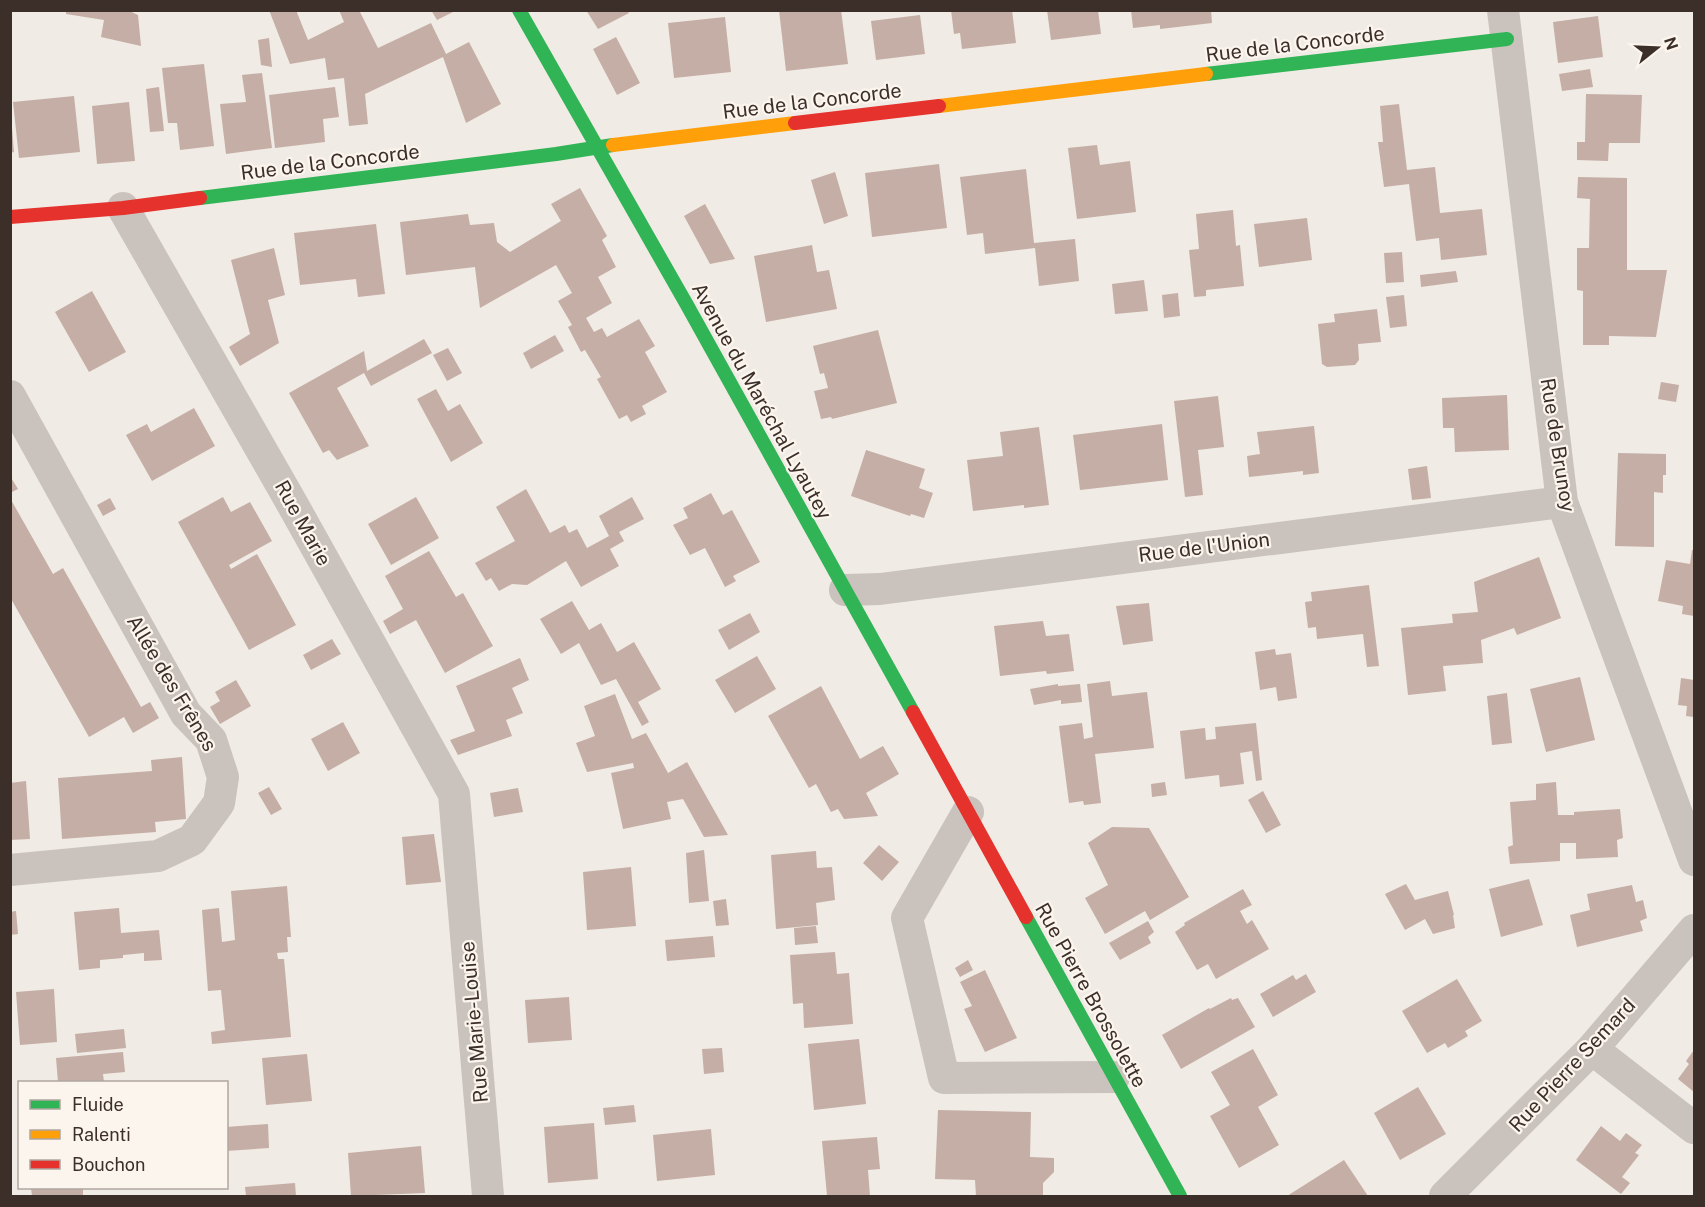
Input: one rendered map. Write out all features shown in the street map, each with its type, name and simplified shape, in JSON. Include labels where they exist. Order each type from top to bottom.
[{"type":"street","name":"Avenue du Maréchal Lyautey","points":[[519,10],[968,812]]},
{"type":"street","name":"Rue de la Concorde","points":[[10,217],[123,208],[556,154],[1505,25]]},
{"type":"street","name":"Rue de Brunoy","points":[[1505,25],[1562,502],[1695,860]]},
{"type":"street","name":"Rue Marie","points":[[123,208],[294,507],[454,794],[459,848]]},
{"type":"street","name":"Allée des Frênes","points":[[10,396],[186,714],[211,740],[223,777],[219,803],[192,840],[158,856],[10,870]]},
{"type":"street","name":"Rue de l'Union","points":[[845,590],[880,589],[1562,502]]},
{"type":"street","points":[[968,812],[907,918],[944,1078],[1114,1077]]},
{"type":"street","name":"Rue Pierre Brossolette","points":[[968,812],[1180,1197]]},
{"type":"street","name":"Rue Marie-Louise","points":[[459,848],[488,1197]]},
{"type":"street","name":"Rue Pierre Semard","points":[[1445,1197],[1592,1048],[1695,930]]},
{"type":"street","points":[[1592,1048],[1695,1128]]},
{"type":"building","points":[[66,10],[127,10],[138,15],[141,46],[101,37],[104,20],[66,14]]},
{"type":"building","points":[[269,10],[296,10],[308,40],[344,22],[339,10],[359,10],[378,48],[431,23],[446,54],[469,42],[501,104],[466,123],[443,57],[365,94],[368,124],[349,126],[344,78],[328,80],[325,58],[290,64]]},
{"type":"building","points":[[431,10],[457,10],[437,20]]},
{"type":"building","points":[[586,10],[627,10],[629,13],[598,29]]},
{"type":"building","points":[[779,10],[841,10],[848,64],[786,71]]},
{"type":"building","points":[[951,10],[1012,10],[1016,43],[962,49],[960,33],[954,34]]},
{"type":"building","points":[[1047,10],[1098,10],[1101,34],[1051,40]]},
{"type":"building","points":[[1131,10],[1211,10],[1212,23],[1160,29],[1160,25],[1133,28]]},
{"type":"building","points":[[920,15],[925,54],[876,60],[871,21]]},
{"type":"building","points":[[1598,16],[1603,57],[1558,63],[1553,22]]},
{"type":"building","points":[[725,17],[731,72],[674,78],[668,23]]},
{"type":"building","points":[[616,37],[640,83],[617,95],[593,49]]},
{"type":"building","points":[[269,38],[272,67],[261,65],[258,40]]},
{"type":"building","points":[[204,64],[214,146],[180,150],[177,123],[168,123],[162,68]]},
{"type":"building","points":[[1590,69],[1593,87],[1562,91],[1559,74]]},
{"type":"building","points":[[262,73],[272,148],[226,154],[220,104],[246,102],[242,75]]},
{"type":"building","points":[[159,87],[164,131],[150,132],[146,89]]},
{"type":"building","points":[[335,87],[339,117],[323,119],[325,142],[275,148],[269,95]]},
{"type":"building","points":[[1586,94],[1642,95],[1640,143],[1609,143],[1608,161],[1577,160],[1577,142],[1585,142]]},
{"type":"building","points":[[74,96],[80,152],[19,158],[13,102]]},
{"type":"building","points":[[129,102],[135,161],[97,164],[92,106]]},
{"type":"building","points":[[1399,104],[1407,170],[1435,167],[1440,213],[1482,209],[1487,255],[1441,260],[1439,238],[1416,241],[1409,184],[1384,187],[1378,142],[1383,142],[1380,106]]},
{"type":"building","points":[[10,128],[12,128],[14,152],[10,153]]},
{"type":"building","points":[[1097,145],[1100,165],[1130,161],[1136,212],[1077,219],[1068,148]]},
{"type":"building","points":[[939,164],[947,228],[872,237],[865,173]]},
{"type":"building","points":[[1026,169],[1034,243],[1075,239],[1079,281],[1039,286],[1035,248],[985,254],[983,233],[967,235],[960,177]]},
{"type":"building","points":[[835,172],[848,216],[824,224],[811,180]]},
{"type":"building","points":[[1578,177],[1627,178],[1627,270],[1667,270],[1656,337],[1609,336],[1609,345],[1583,345],[1583,291],[1577,290],[1577,248],[1589,248],[1590,199],[1577,198]]},
{"type":"building","points":[[580,188],[607,236],[602,240],[616,267],[598,277],[612,303],[586,318],[594,332],[602,328],[607,337],[639,319],[655,346],[645,352],[667,392],[642,406],[646,414],[631,422],[627,415],[619,419],[597,379],[601,377],[585,350],[581,352],[568,327],[572,325],[558,301],[572,293],[556,265],[480,308],[475,267],[406,275],[400,222],[468,214],[470,225],[494,223],[497,242],[510,252],[561,221],[551,204]]},
{"type":"building","points":[[705,204],[735,259],[710,264],[684,216]]},
{"type":"building","points":[[1233,210],[1236,246],[1240,245],[1244,286],[1206,290],[1206,296],[1194,297],[1189,250],[1199,249],[1196,214]]},
{"type":"building","points":[[1307,218],[1312,260],[1259,267],[1254,224]]},
{"type":"building","points":[[376,224],[385,294],[358,297],[356,279],[300,285],[294,233]]},
{"type":"building","points":[[812,245],[817,272],[829,270],[837,309],[766,322],[754,256]]},
{"type":"building","points":[[274,248],[285,295],[268,300],[279,343],[240,366],[229,347],[250,334],[231,260]]},
{"type":"building","points":[[1402,252],[1404,282],[1386,283],[1384,253]]},
{"type":"building","points":[[1456,271],[1458,282],[1421,287],[1420,275]]},
{"type":"building","points":[[1144,280],[1148,311],[1115,314],[1112,284]]},
{"type":"building","points":[[92,291],[126,352],[89,372],[55,312]]},
{"type":"building","points":[[1178,293],[1180,316],[1164,318],[1162,295]]},
{"type":"building","points":[[1404,295],[1407,326],[1390,328],[1386,297]]},
{"type":"building","points":[[1377,309],[1381,342],[1358,344],[1359,360],[1355,365],[1327,367],[1322,364],[1318,324],[1335,322],[1334,314]]},
{"type":"building","points":[[878,330],[897,403],[832,419],[831,417],[821,419],[814,391],[828,388],[824,373],[820,374],[813,346]]},
{"type":"building","points":[[555,335],[564,351],[531,369],[523,353]]},
{"type":"building","points":[[424,339],[432,353],[371,386],[364,373],[337,388],[369,446],[337,460],[329,450],[323,453],[289,393],[364,351],[367,371]]},
{"type":"building","points":[[448,348],[462,373],[447,381],[433,355]]},
{"type":"building","points":[[1661,382],[1679,385],[1676,402],[1658,399]]},
{"type":"building","points":[[436,389],[448,411],[460,404],[483,443],[451,462],[417,399]]},
{"type":"building","points":[[1507,395],[1509,450],[1455,452],[1454,428],[1443,428],[1442,398]]},
{"type":"building","points":[[1218,396],[1224,447],[1198,450],[1203,495],[1185,497],[1174,401]]},
{"type":"building","points":[[194,408],[215,446],[152,481],[126,435],[147,424],[151,432]]},
{"type":"building","points":[[1162,424],[1168,480],[1080,490],[1073,435]]},
{"type":"building","points":[[1314,426],[1319,473],[1303,475],[1303,471],[1249,477],[1247,456],[1260,454],[1257,432]]},
{"type":"building","points":[[1039,427],[1049,505],[1024,508],[1024,505],[973,511],[967,460],[1003,456],[1000,432]]},
{"type":"building","points":[[866,450],[925,469],[919,488],[933,493],[924,518],[911,514],[910,516],[851,496]]},
{"type":"building","points":[[1618,453],[1666,454],[1663,493],[1654,492],[1654,547],[1615,546]]},
{"type":"building","points":[[1427,466],[1431,498],[1412,500],[1408,469]]},
{"type":"building","points":[[10,476],[18,489],[10,493]]},
{"type":"building","points":[[526,489],[550,533],[565,525],[569,533],[577,529],[587,548],[609,536],[599,516],[632,497],[644,519],[619,532],[624,541],[610,549],[619,566],[581,587],[566,561],[527,585],[512,584],[499,591],[491,578],[486,581],[475,563],[515,541],[496,507]]},
{"type":"building","points":[[711,493],[723,515],[732,510],[760,562],[733,576],[736,581],[725,587],[705,548],[690,555],[673,525],[688,518],[683,508]]},
{"type":"building","points":[[223,497],[231,512],[250,502],[272,541],[229,565],[231,569],[257,554],[296,625],[249,650],[178,522]]},
{"type":"building","points":[[416,497],[439,538],[391,565],[368,524]]},
{"type":"building","points":[[10,498],[53,574],[63,568],[141,707],[150,702],[159,718],[133,733],[124,717],[89,737],[10,597]]},
{"type":"building","points":[[110,498],[116,509],[103,516],[97,505]]},
{"type":"building","points":[[1692,550],[1694,550],[1694,616],[1682,614],[1683,606],[1658,601],[1666,560],[1690,564]]},
{"type":"building","points":[[429,551],[456,597],[463,593],[493,646],[445,673],[416,620],[390,634],[383,621],[403,609],[385,576]]},
{"type":"building","points":[[1539,557],[1561,618],[1517,635],[1514,628],[1481,640],[1483,663],[1443,666],[1446,691],[1408,695],[1401,628],[1453,623],[1452,614],[1478,612],[1474,582]]},
{"type":"building","points":[[1369,585],[1379,666],[1367,667],[1363,634],[1317,639],[1316,627],[1308,628],[1305,602],[1312,601],[1311,592]]},
{"type":"building","points":[[572,601],[589,630],[601,623],[617,652],[634,642],[661,689],[638,702],[649,722],[642,726],[616,679],[601,685],[579,643],[561,654],[540,619]]},
{"type":"building","points":[[1149,603],[1153,641],[1123,645],[1116,606]]},
{"type":"building","points":[[750,613],[760,632],[729,650],[718,630]]},
{"type":"building","points":[[1043,621],[1046,636],[1069,634],[1074,671],[1047,674],[1046,671],[1000,676],[994,626]]},
{"type":"building","points":[[332,639],[341,654],[311,670],[303,655]]},
{"type":"building","points":[[1275,649],[1276,655],[1291,653],[1297,698],[1278,701],[1276,687],[1260,690],[1255,652]]},
{"type":"building","points":[[757,656],[776,689],[735,713],[715,680]]},
{"type":"building","points":[[520,658],[529,680],[512,688],[523,713],[506,720],[512,736],[458,755],[450,740],[475,731],[456,686]]},
{"type":"building","points":[[1580,677],[1595,740],[1546,752],[1530,689]]},
{"type":"building","points":[[1681,678],[1694,680],[1694,717],[1686,716],[1687,706],[1678,705]]},
{"type":"building","points":[[236,680],[251,706],[220,724],[210,707],[220,701],[215,692]]},
{"type":"building","points":[[1110,681],[1112,696],[1147,692],[1154,748],[1095,754],[1101,803],[1084,805],[1083,801],[1069,803],[1059,726],[1082,723],[1084,739],[1093,737],[1087,684]]},
{"type":"building","points":[[1058,684],[1058,686],[1080,684],[1082,702],[1061,704],[1061,700],[1034,705],[1030,689]]},
{"type":"building","points":[[821,686],[860,759],[883,746],[899,774],[866,793],[878,816],[844,819],[838,809],[831,812],[816,784],[809,788],[768,716]]},
{"type":"building","points":[[1507,693],[1512,743],[1492,745],[1487,696]]},
{"type":"building","points":[[615,694],[632,739],[646,733],[668,773],[687,762],[728,835],[704,837],[683,799],[667,802],[671,819],[623,829],[611,773],[634,768],[633,763],[587,772],[576,743],[595,736],[584,706]]},
{"type":"building","points":[[343,722],[360,753],[328,771],[311,739]]},
{"type":"building","points":[[1256,723],[1262,780],[1256,781],[1252,751],[1240,753],[1244,784],[1220,787],[1219,775],[1185,779],[1180,731],[1205,728],[1206,740],[1216,739],[1215,727]]},
{"type":"building","points":[[182,757],[186,819],[155,822],[156,832],[62,839],[58,778],[152,771],[151,760]]},
{"type":"building","points":[[26,781],[30,839],[10,840],[10,783]]},
{"type":"building","points":[[1165,782],[1167,795],[1152,797],[1151,784]]},
{"type":"building","points":[[1556,782],[1558,815],[1620,809],[1623,838],[1617,840],[1618,857],[1576,859],[1576,843],[1560,843],[1560,861],[1510,864],[1508,847],[1513,845],[1510,802],[1536,800],[1536,784]]},
{"type":"building","points":[[269,787],[282,809],[271,815],[258,793]]},
{"type":"building","points":[[518,788],[523,812],[494,817],[490,793]]},
{"type":"building","points":[[1263,791],[1281,825],[1266,833],[1248,800]]},
{"type":"building","points":[[1112,827],[1149,828],[1189,897],[1150,920],[1145,911],[1105,934],[1085,898],[1108,885],[1088,843]]},
{"type":"building","points":[[434,834],[441,882],[406,885],[402,837]]},
{"type":"building","points":[[879,845],[899,862],[882,881],[863,863]]},
{"type":"building","points":[[704,850],[709,901],[689,903],[686,853]]},
{"type":"building","points":[[816,851],[817,868],[832,867],[835,900],[816,903],[818,925],[776,929],[771,855]]},
{"type":"building","points":[[631,867],[636,926],[587,930],[583,872]]},
{"type":"building","points":[[1529,879],[1543,925],[1501,937],[1489,889]]},
{"type":"building","points":[[1406,884],[1415,900],[1448,891],[1455,928],[1433,934],[1425,919],[1405,930],[1385,894]]},
{"type":"building","points":[[1632,885],[1636,902],[1643,900],[1647,918],[1640,921],[1643,931],[1577,947],[1570,915],[1590,910],[1587,894]]},
{"type":"building","points":[[287,886],[291,937],[287,937],[288,952],[277,953],[278,959],[284,959],[291,1037],[212,1044],[211,1032],[225,1030],[221,990],[208,991],[202,910],[219,908],[222,942],[235,940],[231,891]]},
{"type":"building","points":[[1243,889],[1252,905],[1240,911],[1247,924],[1252,920],[1269,949],[1216,979],[1208,964],[1197,970],[1175,932],[1185,925],[1184,923]]},
{"type":"building","points":[[726,899],[729,925],[716,926],[713,901]]},
{"type":"building","points":[[119,908],[121,933],[159,930],[162,960],[144,961],[144,953],[123,955],[123,958],[100,960],[100,968],[79,970],[74,912]]},
{"type":"building","points":[[16,911],[18,934],[10,935],[10,912]]},
{"type":"building","points":[[1148,921],[1154,932],[1148,937],[1151,943],[1120,960],[1109,943]]},
{"type":"building","points":[[816,926],[818,943],[795,945],[794,928]]},
{"type":"building","points":[[713,936],[715,957],[667,961],[665,940]]},
{"type":"building","points":[[835,952],[837,974],[849,973],[853,1024],[804,1028],[803,1003],[793,1004],[790,955]]},
{"type":"building","points":[[968,960],[973,970],[960,977],[955,968]]},
{"type":"building","points":[[985,970],[1017,1038],[985,1052],[964,1009],[972,1006],[960,982]]},
{"type":"building","points":[[1306,974],[1316,992],[1273,1017],[1260,994],[1293,975],[1296,980]]},
{"type":"building","points":[[1457,979],[1482,1021],[1465,1031],[1468,1036],[1448,1048],[1445,1043],[1427,1053],[1402,1011]]},
{"type":"building","points":[[54,989],[57,1042],[20,1045],[16,992]]},
{"type":"building","points":[[569,997],[572,1040],[528,1043],[525,1000]]},
{"type":"building","points":[[1231,998],[1232,1000],[1238,998],[1255,1027],[1181,1069],[1162,1035]]},
{"type":"building","points":[[124,1029],[126,1048],[77,1053],[75,1034]]},
{"type":"building","points":[[859,1039],[866,1104],[814,1110],[808,1044]]},
{"type":"building","points":[[722,1048],[724,1072],[704,1074],[702,1049]]},
{"type":"building","points":[[1253,1049],[1278,1095],[1258,1107],[1279,1145],[1239,1168],[1210,1116],[1230,1105],[1211,1072]]},
{"type":"building","points":[[1694,1050],[1694,1092],[1678,1079],[1689,1064],[1686,1061]]},
{"type":"building","points":[[123,1052],[125,1072],[103,1074],[104,1081],[58,1081],[56,1058]]},
{"type":"building","points":[[307,1054],[312,1101],[266,1105],[262,1058]]},
{"type":"building","points":[[1418,1087],[1446,1134],[1400,1160],[1374,1113]]},
{"type":"building","points":[[634,1105],[636,1122],[605,1125],[603,1108]]},
{"type":"building","points":[[938,1110],[1031,1112],[1030,1157],[1054,1158],[1054,1172],[1043,1183],[1043,1196],[976,1196],[975,1180],[935,1179]]},
{"type":"building","points":[[594,1123],[598,1179],[548,1183],[544,1127]]},
{"type":"building","points":[[268,1124],[269,1148],[228,1151],[228,1127]]},
{"type":"building","points":[[1601,1126],[1620,1141],[1626,1133],[1642,1145],[1635,1153],[1639,1155],[1622,1177],[1630,1183],[1621,1194],[1576,1160]]},
{"type":"building","points":[[711,1129],[715,1175],[657,1181],[653,1135]]},
{"type":"building","points":[[877,1137],[880,1169],[868,1170],[870,1196],[827,1196],[822,1141]]},
{"type":"building","points":[[421,1146],[425,1193],[351,1196],[348,1153]]},
{"type":"building","points":[[1344,1160],[1368,1196],[1287,1196]]},
{"type":"building","points":[[295,1183],[296,1196],[246,1196],[245,1187]]},
{"type":"building","points":[[31,1189],[83,1189],[83,1196],[32,1196]]},
{"type":"traffic: fast","points":[[519,10],[687,305],[913,712]]},
{"type":"traffic: fast","points":[[1206,74],[1507,39]]},
{"type":"traffic: fast","points":[[200,198],[613,145]]},
{"type":"traffic: fast","points":[[1026,917],[1180,1196]]},
{"type":"traffic: slow","points":[[939,106],[1206,74]]},
{"type":"traffic: slow","points":[[613,145],[795,123]]},
{"type":"traffic: jam","points":[[795,123],[939,106]]},
{"type":"traffic: jam","points":[[10,217],[123,208],[200,198]]},
{"type":"traffic: jam","points":[[913,712],[1026,917]]}]
